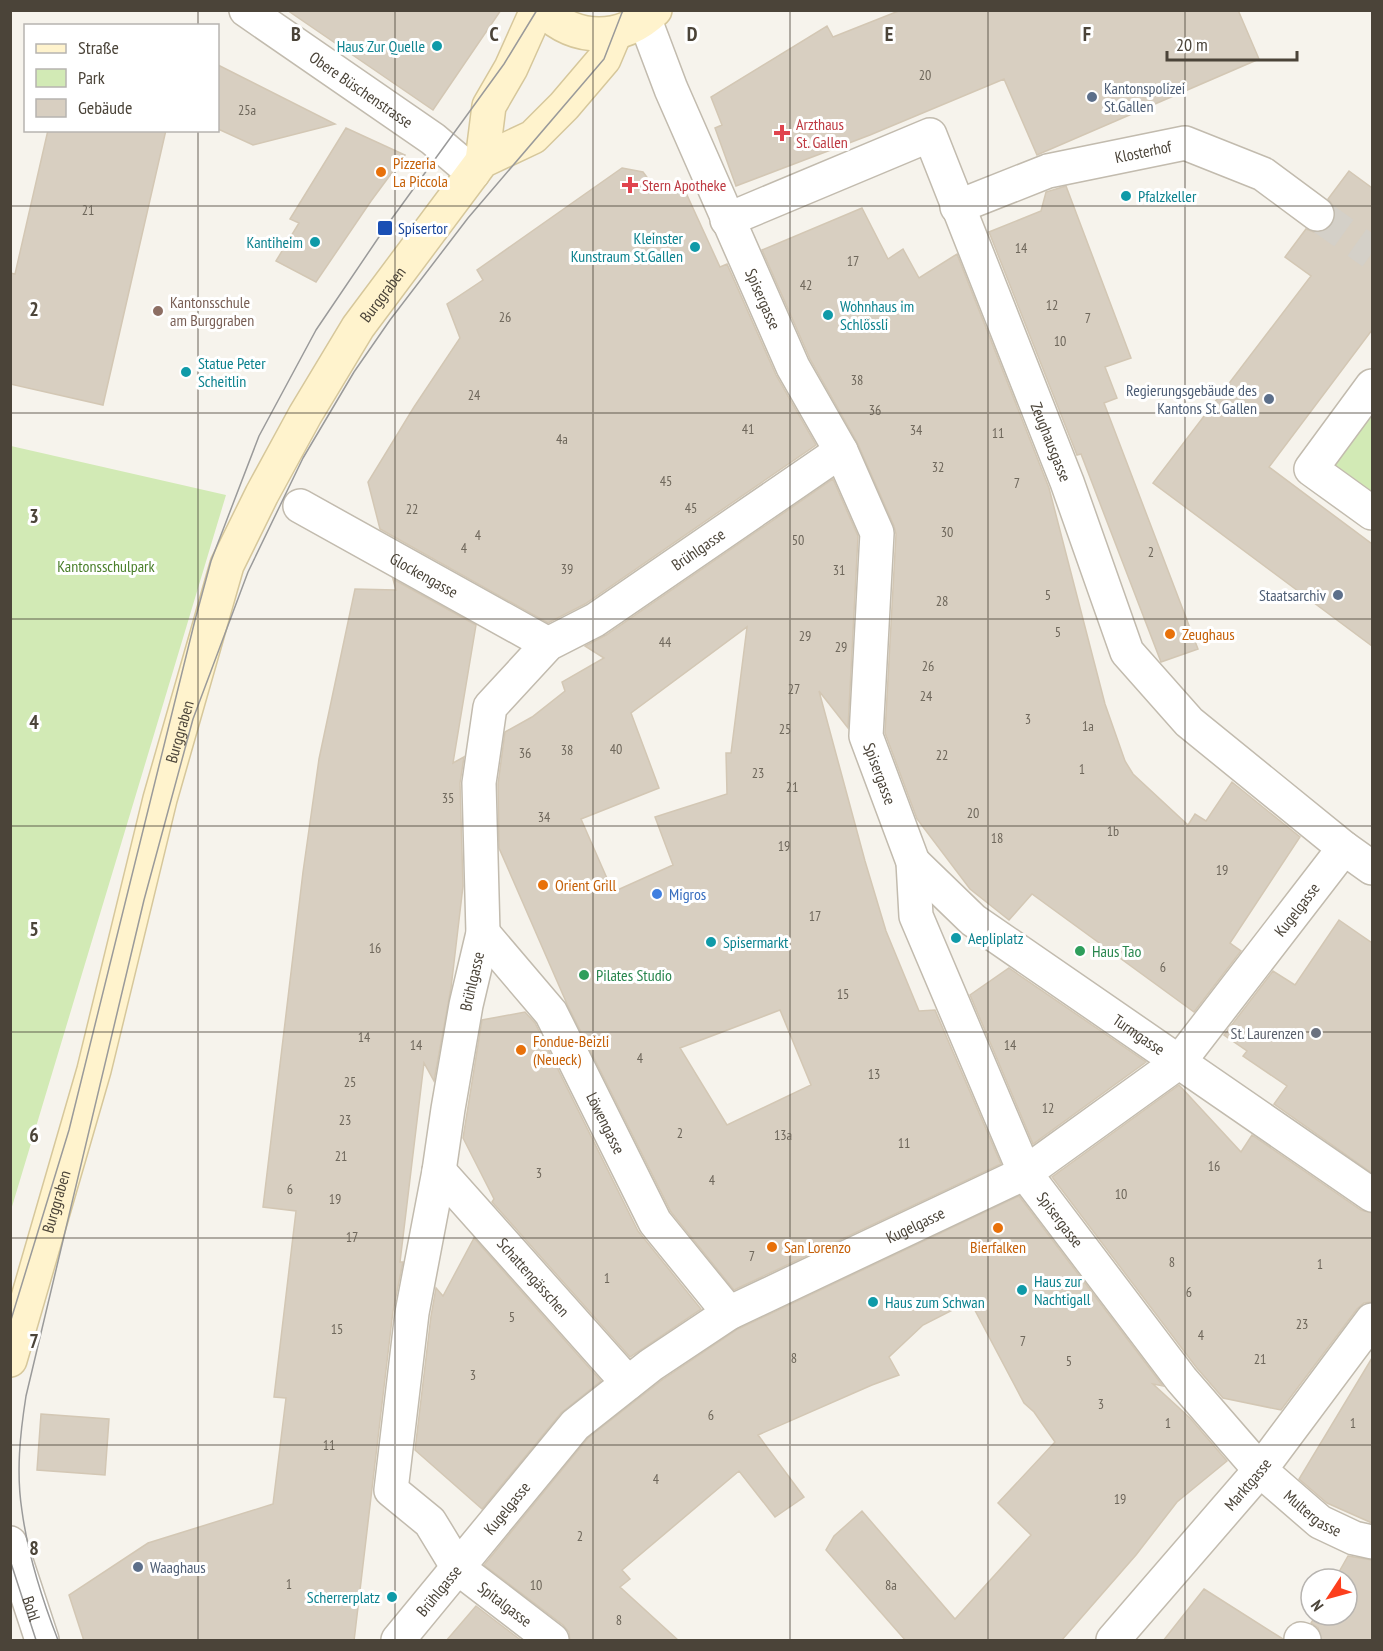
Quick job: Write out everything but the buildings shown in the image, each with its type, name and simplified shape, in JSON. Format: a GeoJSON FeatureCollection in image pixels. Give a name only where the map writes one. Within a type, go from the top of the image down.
{"type":"FeatureCollection","features":[{"type":"Feature","properties":{"kind":"main road","name":"Burggraben"},"geometry":{"type":"LineString","coordinates":[[477,167],[489,106],[511,68],[537,10]]}},
{"type":"Feature","properties":{"kind":"main road"},"geometry":{"type":"LineString","coordinates":[[543,10],[554,21],[574,31],[594,35],[615,33],[632,28],[650,15]]}},
{"type":"Feature","properties":{"kind":"main road","name":"Burggraben"},"geometry":{"type":"LineString","coordinates":[[10,1360],[94,1070],[160,799],[227,566],[304,415],[358,327],[477,167],[533,137],[564,106],[604,59],[615,33]]}},
{"type":"Feature","properties":{"kind":"street","name":"Obere Büschenstrasse"},"geometry":{"type":"LineString","coordinates":[[246,10],[477,167]]}},
{"type":"Feature","properties":{"kind":"street","name":"Spisergasse"},"geometry":{"type":"LineString","coordinates":[[650,15],[671,89],[727,220],[793,367],[841,451],[877,533],[866,736],[913,862],[916,916],[1024,1173],[1181,1378],[1260,1470]]}},
{"type":"Feature","properties":{"kind":"street","name":"Zeughausgasse"},"geometry":{"type":"LineString","coordinates":[[727,220],[930,135],[1067,482],[1127,652],[1189,722],[1344,848],[1372,868]]}},
{"type":"Feature","properties":{"kind":"street","name":"Klosterhof"},"geometry":{"type":"LineString","coordinates":[[957,207],[1048,171],[1185,143],[1263,174],[1317,214]]}},
{"type":"Feature","properties":{"kind":"street"},"geometry":{"type":"LineString","coordinates":[[1372,386],[1311,468],[1372,513]]}},
{"type":"Feature","properties":{"kind":"street","name":"Brühlgasse"},"geometry":{"type":"LineString","coordinates":[[398,1641],[458,1568],[430,1522],[391,1490],[412,1313],[439,1172],[466,1005],[483,933],[478,783],[490,707],[548,644],[595,620],[841,451]]}},
{"type":"Feature","properties":{"kind":"street","name":"Glockengasse"},"geometry":{"type":"LineString","coordinates":[[300,506],[548,644]]}},
{"type":"Feature","properties":{"kind":"street","name":"Kugelgasse"},"geometry":{"type":"LineString","coordinates":[[458,1568],[575,1425],[651,1365],[729,1312],[1024,1173],[1179,1062],[1344,848]]}},
{"type":"Feature","properties":{"kind":"street","name":"Turmgasse"},"geometry":{"type":"LineString","coordinates":[[913,862],[973,920],[1372,1195]]}},
{"type":"Feature","properties":{"kind":"street","name":"Löwengasse"},"geometry":{"type":"LineString","coordinates":[[483,933],[551,1013],[655,1222],[729,1312]]}},
{"type":"Feature","properties":{"kind":"street","name":"Schattengässchen"},"geometry":{"type":"LineString","coordinates":[[439,1172],[628,1383]]}},
{"type":"Feature","properties":{"kind":"street","name":"Marktgasse"},"geometry":{"type":"LineString","coordinates":[[1113,1641],[1260,1470],[1372,1320]]}},
{"type":"Feature","properties":{"kind":"street","name":"Multergasse"},"geometry":{"type":"LineString","coordinates":[[1260,1470],[1320,1522],[1354,1538],[1372,1542]]}},
{"type":"Feature","properties":{"kind":"street","name":"Bohl"},"geometry":{"type":"LineString","coordinates":[[10,1543],[42,1641]]}},
{"type":"Feature","properties":{"kind":"street","name":"Spitalgasse"},"geometry":{"type":"LineString","coordinates":[[458,1568],[552,1641]]}},
{"type":"Feature","properties":{"kind":"green space"},"geometry":{"type":"Polygon","coordinates":[[[1372,401],[1372,496],[1327,463],[1372,401]]]}},
{"type":"Feature","properties":{"kind":"green space","name":"Kantonsschulpark"},"geometry":{"type":"Polygon","coordinates":[[[10,446],[226,495],[11,1210],[10,446]]]}},
{"type":"Feature","properties":{"kind":"tunnel"},"geometry":{"type":"LineString","coordinates":[[1317,214],[1372,253]]}},
{"type":"Feature","properties":{"kind":"tram line"},"geometry":{"type":"LineString","coordinates":[[10,1323],[69,1130],[211,561],[259,436],[316,330],[385,228],[504,64],[537,10]]}},
{"type":"Feature","properties":{"kind":"tram line"},"geometry":{"type":"LineString","coordinates":[[58,1640],[36,1577],[20,1497],[19,1468],[26,1396],[144,900],[193,719],[248,572],[303,458],[354,372],[390,320],[468,218],[604,59],[623,10]]}},
{"type":"Feature","properties":{"kind":"tram line"},"geometry":{"type":"LineString","coordinates":[[10,1560],[36,1640]]}},
{"type":"Feature","properties":{"kind":"place","name":"Haus Zur Quelle"},"geometry":{"type":"Point","coordinates":[437,46]}},
{"type":"Feature","properties":{"kind":"place","name":"Kantonspolizei St.Gallen"},"geometry":{"type":"Point","coordinates":[1092,97]}},
{"type":"Feature","properties":{"kind":"place","name":"Arzthaus St. Gallen"},"geometry":{"type":"Point","coordinates":[782,133]}},
{"type":"Feature","properties":{"kind":"place","name":"Pizzeria La Piccola"},"geometry":{"type":"Point","coordinates":[381,172]}},
{"type":"Feature","properties":{"kind":"place","name":"Stern Apotheke"},"geometry":{"type":"Point","coordinates":[630,185]}},
{"type":"Feature","properties":{"kind":"place","name":"Pfalzkeller"},"geometry":{"type":"Point","coordinates":[1126,196]}},
{"type":"Feature","properties":{"kind":"place","name":"Spisertor"},"geometry":{"type":"Point","coordinates":[385,228]}},
{"type":"Feature","properties":{"kind":"place","name":"Kantiheim"},"geometry":{"type":"Point","coordinates":[315,242]}},
{"type":"Feature","properties":{"kind":"place","name":"Kleinster Kunstraum St.Gallen"},"geometry":{"type":"Point","coordinates":[695,247]}},
{"type":"Feature","properties":{"kind":"place","name":"Kantonsschule am Burggraben"},"geometry":{"type":"Point","coordinates":[158,311]}},
{"type":"Feature","properties":{"kind":"place","name":"Wohnhaus im Schlössli"},"geometry":{"type":"Point","coordinates":[828,315]}},
{"type":"Feature","properties":{"kind":"place","name":"Statue Peter Scheitlin"},"geometry":{"type":"Point","coordinates":[186,372]}},
{"type":"Feature","properties":{"kind":"place","name":"Regierungsgebäude des Kantons St. Gallen"},"geometry":{"type":"Point","coordinates":[1269,399]}},
{"type":"Feature","properties":{"kind":"place","name":"Staatsarchiv"},"geometry":{"type":"Point","coordinates":[1338,595]}},
{"type":"Feature","properties":{"kind":"place","name":"Zeughaus"},"geometry":{"type":"Point","coordinates":[1170,634]}},
{"type":"Feature","properties":{"kind":"place","name":"Orient Grill"},"geometry":{"type":"Point","coordinates":[543,885]}},
{"type":"Feature","properties":{"kind":"place","name":"Migros"},"geometry":{"type":"Point","coordinates":[657,894]}},
{"type":"Feature","properties":{"kind":"place","name":"Aepliplatz"},"geometry":{"type":"Point","coordinates":[956,938]}},
{"type":"Feature","properties":{"kind":"place","name":"Spisermarkt"},"geometry":{"type":"Point","coordinates":[711,942]}},
{"type":"Feature","properties":{"kind":"place","name":"Haus Tao"},"geometry":{"type":"Point","coordinates":[1080,951]}},
{"type":"Feature","properties":{"kind":"place","name":"Pilates Studio"},"geometry":{"type":"Point","coordinates":[584,975]}},
{"type":"Feature","properties":{"kind":"place","name":"St. Laurenzen"},"geometry":{"type":"Point","coordinates":[1316,1033]}},
{"type":"Feature","properties":{"kind":"place","name":"Fondue-Beizli (Neueck)"},"geometry":{"type":"Point","coordinates":[521,1050]}},
{"type":"Feature","properties":{"kind":"place","name":"Bierfalken"},"geometry":{"type":"Point","coordinates":[998,1228]}},
{"type":"Feature","properties":{"kind":"place","name":"San Lorenzo"},"geometry":{"type":"Point","coordinates":[772,1247]}},
{"type":"Feature","properties":{"kind":"place","name":"Haus zur Nachtigall"},"geometry":{"type":"Point","coordinates":[1022,1290]}},
{"type":"Feature","properties":{"kind":"place","name":"Haus zum Schwan"},"geometry":{"type":"Point","coordinates":[873,1302]}},
{"type":"Feature","properties":{"kind":"place","name":"Waaghaus"},"geometry":{"type":"Point","coordinates":[138,1567]}},
{"type":"Feature","properties":{"kind":"place","name":"Scherrerplatz"},"geometry":{"type":"Point","coordinates":[392,1597]}}]}
